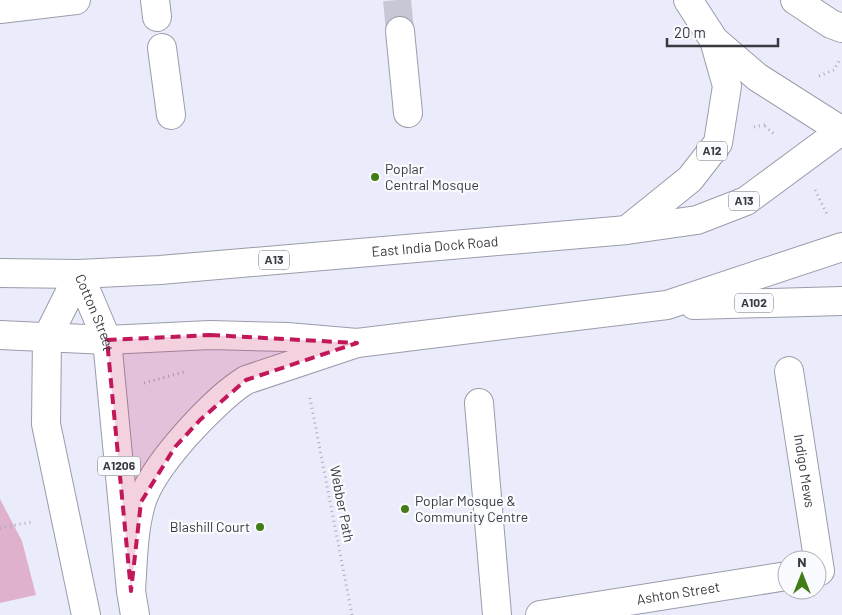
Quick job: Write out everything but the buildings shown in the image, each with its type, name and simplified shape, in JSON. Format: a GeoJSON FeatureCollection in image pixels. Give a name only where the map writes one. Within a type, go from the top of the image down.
{"type":"FeatureCollection","features":[{"type":"Feature","properties":{"kind":"main road"},"geometry":{"type":"LineString","coordinates":[[0,8],[76,0]]}},
{"type":"Feature","properties":{"kind":"main road","name":"A12"},"geometry":{"type":"LineString","coordinates":[[688,0],[714,40],[757,76],[842,130]]}},
{"type":"Feature","properties":{"kind":"main road"},"geometry":{"type":"LineString","coordinates":[[795,0],[831,24],[842,28]]}},
{"type":"Feature","properties":{"kind":"main road"},"geometry":{"type":"LineString","coordinates":[[400,32],[408,113]]}},
{"type":"Feature","properties":{"kind":"main road","name":"A12"},"geometry":{"type":"LineString","coordinates":[[627,230],[690,178],[718,143],[727,86],[714,40]]}},
{"type":"Feature","properties":{"kind":"main road"},"geometry":{"type":"LineString","coordinates":[[162,48],[171,116]]}},
{"type":"Feature","properties":{"kind":"main road","name":"East India Dock Road"},"geometry":{"type":"LineString","coordinates":[[0,273],[79,274],[160,270],[627,230],[697,220],[746,201],[842,130]]}},
{"type":"Feature","properties":{"kind":"main road"},"geometry":{"type":"LineString","coordinates":[[0,335],[107,340],[210,336],[287,337],[357,343],[667,305],[842,247]]}},
{"type":"Feature","properties":{"kind":"main road","name":"Cotton Street"},"geometry":{"type":"LineString","coordinates":[[79,274],[47,338],[46,424],[86,615]]}},
{"type":"Feature","properties":{"kind":"main road","name":"Cotton Street"},"geometry":{"type":"LineString","coordinates":[[79,274],[107,340],[133,603]]}},
{"type":"Feature","properties":{"kind":"main road","name":"A102"},"geometry":{"type":"LineString","coordinates":[[667,305],[842,302]]}},
{"type":"Feature","properties":{"kind":"main road","name":"A1206"},"geometry":{"type":"LineString","coordinates":[[133,603],[134,539],[142,502],[175,447],[232,389],[246,380],[357,343]]}},
{"type":"Feature","properties":{"kind":"main road","name":"Indigo Mews"},"geometry":{"type":"LineString","coordinates":[[789,371],[822,550]]}},
{"type":"Feature","properties":{"kind":"main road"},"geometry":{"type":"LineString","coordinates":[[479,403],[497,615]]}},
{"type":"Feature","properties":{"kind":"main road","name":"Ashton Street"},"geometry":{"type":"LineString","coordinates":[[540,615],[777,578]]}},
{"type":"Feature","properties":{"kind":"path"},"geometry":{"type":"LineString","coordinates":[[816,77],[834,70],[842,56]]}},
{"type":"Feature","properties":{"kind":"path"},"geometry":{"type":"LineString","coordinates":[[749,128],[765,126],[773,121]]}},
{"type":"Feature","properties":{"kind":"path"},"geometry":{"type":"LineString","coordinates":[[765,126],[776,136]]}},
{"type":"Feature","properties":{"kind":"path"},"geometry":{"type":"LineString","coordinates":[[813,185],[831,222]]}},
{"type":"Feature","properties":{"kind":"path"},"geometry":{"type":"LineString","coordinates":[[138,385],[187,371]]}},
{"type":"Feature","properties":{"kind":"path","name":"Webber Path"},"geometry":{"type":"LineString","coordinates":[[310,398],[352,615]]}},
{"type":"Feature","properties":{"kind":"path"},"geometry":{"type":"LineString","coordinates":[[0,528],[38,521]]}},
{"type":"Feature","properties":{"kind":"highlighted area"},"geometry":{"type":"Polygon","coordinates":[[[210,335],[357,343],[246,380],[200,420],[175,447],[141,502],[131,591],[107,340],[210,335]]]}},
{"type":"Feature","properties":{"kind":"shaded area"},"geometry":{"type":"Polygon","coordinates":[[[0,499],[22,541],[36,595],[0,603],[0,499]]]}},
{"type":"Feature","properties":{"kind":"tunnel"},"geometry":{"type":"LineString","coordinates":[[397,0],[400,31]]}},
{"type":"Feature","properties":{"kind":"place","name":"Poplar Central Mosque"},"geometry":{"type":"Point","coordinates":[375,177]}},
{"type":"Feature","properties":{"kind":"place","name":"Poplar Mosque & Community Centre"},"geometry":{"type":"Point","coordinates":[405,509]}},
{"type":"Feature","properties":{"kind":"place","name":"Blashill Court"},"geometry":{"type":"Point","coordinates":[260,527]}}]}
